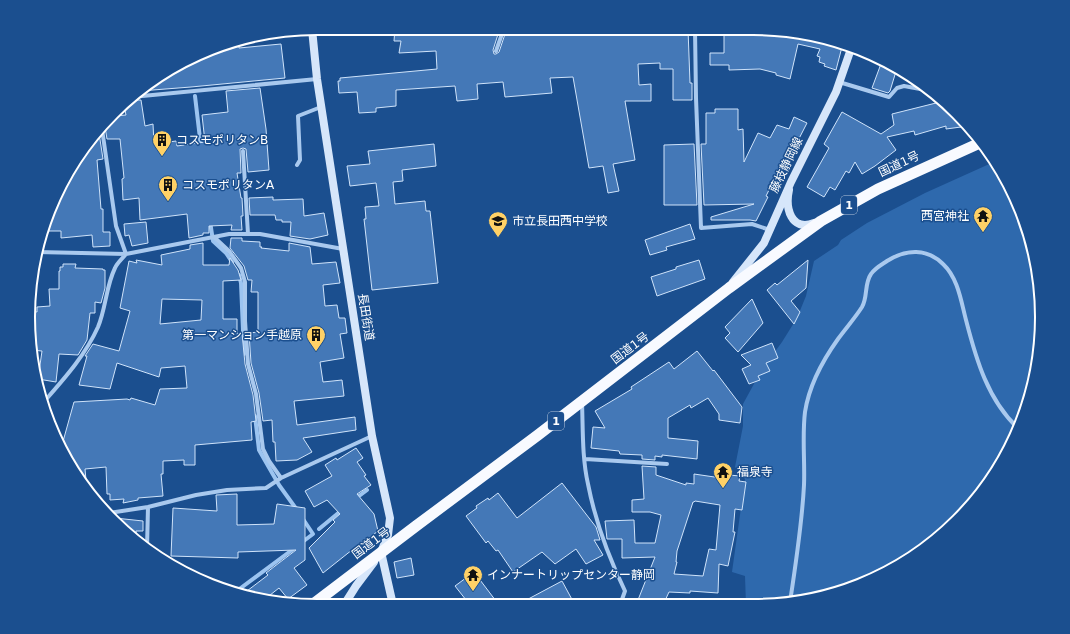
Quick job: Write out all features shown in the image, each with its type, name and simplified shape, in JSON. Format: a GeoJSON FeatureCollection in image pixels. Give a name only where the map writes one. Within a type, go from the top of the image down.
{"type":"FeatureCollection","features":[{"type":"Feature","properties":{"kind":"highway","name":"国道1号"},"geometry":{"type":"LineString","coordinates":[[320,599],[538,435],[729,288],[821,221],[878,189],[977,144]]}},
{"type":"Feature","properties":{"kind":"main road","name":"長田街道"},"geometry":{"type":"LineString","coordinates":[[313,35],[321,107],[372,436],[390,518],[388,535],[381,552]]}},
{"type":"Feature","properties":{"kind":"main road","name":"藤枝静岡線"},"geometry":{"type":"LineString","coordinates":[[729,288],[764,243],[791,182],[836,92],[850,52]]}},
{"type":"Feature","properties":{"kind":"main road"},"geometry":{"type":"LineString","coordinates":[[791,182],[788,195],[789,212],[792,219],[801,226],[809,226],[821,221]]}},
{"type":"Feature","properties":{"kind":"main road"},"geometry":{"type":"LineString","coordinates":[[348,599],[381,552]]}},
{"type":"Feature","properties":{"kind":"main road"},"geometry":{"type":"LineString","coordinates":[[381,552],[392,599]]}},
{"type":"Feature","properties":{"kind":"street"},"geometry":{"type":"LineString","coordinates":[[496,51],[502,35]]}},
{"type":"Feature","properties":{"kind":"street"},"geometry":{"type":"LineString","coordinates":[[695,35],[701,228],[752,224],[770,230]]}},
{"type":"Feature","properties":{"kind":"street"},"geometry":{"type":"LineString","coordinates":[[141,96],[317,79]]}},
{"type":"Feature","properties":{"kind":"street"},"geometry":{"type":"LineString","coordinates":[[839,82],[888,98],[897,88],[904,86],[919,89]]}},
{"type":"Feature","properties":{"kind":"street"},"geometry":{"type":"LineString","coordinates":[[297,165],[300,160],[298,116],[321,107]]}},
{"type":"Feature","properties":{"kind":"street"},"geometry":{"type":"LineString","coordinates":[[103,134],[116,226],[126,254]]}},
{"type":"Feature","properties":{"kind":"street"},"geometry":{"type":"LineString","coordinates":[[243,151],[248,234]]}},
{"type":"Feature","properties":{"kind":"street"},"geometry":{"type":"LineString","coordinates":[[43,252],[126,254],[215,238],[229,234],[260,234],[344,249]]}},
{"type":"Feature","properties":{"kind":"street"},"geometry":{"type":"LineString","coordinates":[[215,238],[229,251],[241,268],[245,282],[245,321],[248,364],[256,394],[263,449],[269,461],[281,478]]}},
{"type":"Feature","properties":{"kind":"street"},"geometry":{"type":"LineString","coordinates":[[791,597],[803,503],[805,412],[809,394],[825,360],[863,306],[867,283],[871,274],[879,266],[900,254],[914,251],[924,252],[934,256],[949,270],[960,295],[973,347],[989,388],[1002,410],[1014,424]]}},
{"type":"Feature","properties":{"kind":"street"},"geometry":{"type":"LineString","coordinates":[[47,398],[68,375],[90,344],[104,310],[109,284],[115,267],[126,254]]}},
{"type":"Feature","properties":{"kind":"street"},"geometry":{"type":"LineString","coordinates":[[582,400],[587,484],[615,570],[625,591],[622,599]]}},
{"type":"Feature","properties":{"kind":"street"},"geometry":{"type":"LineString","coordinates":[[114,512],[148,507],[196,495],[227,490],[266,488],[281,478],[372,436]]}},
{"type":"Feature","properties":{"kind":"street"},"geometry":{"type":"LineString","coordinates":[[585,459],[667,464]]}},
{"type":"Feature","properties":{"kind":"street"},"geometry":{"type":"LineString","coordinates":[[147,542],[148,507]]}},
{"type":"Feature","properties":{"kind":"shaded area"},"geometry":{"type":"Polygon","coordinates":[[[989,164],[1014,209],[1030,262],[1033,280],[1035,317],[1033,354],[1030,372],[1014,425],[997,458],[977,489],[939,529],[910,551],[878,570],[844,584],[808,594],[790,597],[746,599],[745,576],[732,572],[745,479],[735,467],[743,426],[743,404],[761,371],[797,318],[806,296],[814,261],[838,245],[841,240],[867,223],[925,193],[989,164]]]}},
{"type":"Feature","properties":{"kind":"building"},"geometry":{"type":"Polygon","coordinates":[[[394,35],[498,35],[493,50],[494,54],[496,54],[499,52],[505,35],[688,35],[692,100],[673,100],[673,69],[660,69],[660,63],[638,64],[639,85],[651,84],[651,101],[625,101],[635,160],[613,164],[619,191],[608,193],[603,166],[589,168],[573,77],[550,78],[552,93],[505,97],[503,82],[477,84],[478,99],[457,101],[455,86],[396,90],[396,106],[376,108],[376,112],[359,113],[357,92],[339,93],[338,81],[340,81],[340,78],[437,69],[436,51],[399,53],[401,41],[394,41],[394,35]]]}},
{"type":"Feature","properties":{"kind":"building"},"geometry":{"type":"Polygon","coordinates":[[[724,35],[790,37],[808,40],[841,49],[836,70],[824,66],[825,64],[819,62],[820,57],[817,56],[820,49],[798,44],[790,79],[776,75],[776,73],[760,69],[729,70],[729,65],[710,65],[710,53],[724,53],[724,35]]]}},
{"type":"Feature","properties":{"kind":"building"},"geometry":{"type":"Polygon","coordinates":[[[281,44],[285,78],[149,90],[192,64],[226,50],[239,46],[239,48],[281,44]]]}},
{"type":"Feature","properties":{"kind":"building"},"geometry":{"type":"Polygon","coordinates":[[[880,65],[895,74],[888,93],[872,88],[880,65]]]}},
{"type":"Feature","properties":{"kind":"building"},"geometry":{"type":"Polygon","coordinates":[[[260,88],[266,129],[269,170],[248,172],[246,149],[240,149],[241,173],[237,173],[242,198],[242,230],[231,230],[232,225],[209,226],[209,233],[203,233],[203,235],[189,238],[187,214],[140,220],[139,198],[123,200],[122,179],[124,178],[120,139],[107,139],[106,130],[121,115],[126,115],[125,111],[131,105],[137,100],[141,100],[145,126],[153,124],[154,144],[176,141],[177,146],[205,142],[202,115],[228,112],[226,91],[260,88]]]}},
{"type":"Feature","properties":{"kind":"building"},"geometry":{"type":"Polygon","coordinates":[[[937,103],[961,127],[946,129],[946,126],[915,135],[914,131],[887,137],[896,150],[875,166],[862,174],[855,162],[849,173],[846,171],[835,190],[830,187],[824,197],[807,187],[829,148],[824,144],[842,112],[881,134],[894,125],[892,114],[937,103]]]}},
{"type":"Feature","properties":{"kind":"building"},"geometry":{"type":"Polygon","coordinates":[[[715,109],[738,109],[738,130],[743,129],[744,162],[758,133],[770,138],[777,125],[789,129],[794,117],[807,123],[786,164],[783,162],[766,196],[768,197],[756,221],[711,220],[711,217],[754,204],[704,205],[701,144],[706,144],[706,113],[715,113],[715,109]]]}},
{"type":"Feature","properties":{"kind":"building"},"geometry":{"type":"Polygon","coordinates":[[[100,137],[103,159],[97,160],[101,209],[103,209],[103,232],[110,232],[110,246],[93,247],[92,235],[61,238],[61,231],[49,231],[56,209],[73,176],[100,137]]]}},
{"type":"Feature","properties":{"kind":"building"},"geometry":{"type":"Polygon","coordinates":[[[434,144],[436,166],[402,170],[403,181],[393,182],[395,204],[425,201],[426,211],[430,211],[438,283],[372,290],[364,219],[366,219],[365,207],[379,206],[376,183],[350,186],[347,166],[370,164],[368,151],[434,144]]]}},
{"type":"Feature","properties":{"kind":"building"},"geometry":{"type":"Polygon","coordinates":[[[694,144],[697,205],[664,205],[664,145],[694,144]]]}},
{"type":"Feature","properties":{"kind":"building"},"geometry":{"type":"Polygon","coordinates":[[[273,197],[273,200],[303,199],[304,216],[324,213],[328,235],[310,239],[290,236],[291,222],[276,220],[275,215],[250,215],[249,198],[273,197]]]}},
{"type":"Feature","properties":{"kind":"building"},"geometry":{"type":"Polygon","coordinates":[[[146,222],[148,243],[132,246],[129,235],[125,236],[124,224],[146,222]]]}},
{"type":"Feature","properties":{"kind":"building"},"geometry":{"type":"Polygon","coordinates":[[[690,224],[695,239],[666,247],[667,250],[650,255],[645,240],[690,224]]]}},
{"type":"Feature","properties":{"kind":"building"},"geometry":{"type":"Polygon","coordinates":[[[231,238],[242,238],[242,241],[260,242],[261,248],[289,251],[289,243],[310,247],[312,264],[336,262],[340,283],[323,285],[325,306],[337,305],[339,318],[345,318],[347,333],[340,334],[344,358],[320,362],[323,382],[342,380],[344,396],[294,401],[297,425],[355,417],[356,430],[303,438],[312,452],[297,460],[276,461],[272,420],[263,421],[259,393],[251,363],[249,333],[258,332],[258,292],[251,292],[252,280],[248,280],[244,266],[230,248],[231,238]]]}},
{"type":"Feature","properties":{"kind":"building"},"geometry":{"type":"Polygon","coordinates":[[[203,243],[203,265],[229,265],[230,258],[238,270],[241,280],[223,281],[223,319],[237,319],[237,334],[242,333],[245,364],[253,395],[256,421],[251,422],[252,440],[195,445],[195,465],[184,465],[184,460],[163,461],[163,474],[161,474],[163,496],[138,498],[138,500],[123,503],[124,499],[110,500],[110,494],[107,494],[106,467],[85,469],[86,478],[63,440],[74,402],[130,400],[131,398],[155,405],[160,389],[187,388],[185,366],[161,368],[159,377],[117,363],[110,389],[79,385],[87,356],[85,356],[93,344],[119,351],[130,311],[120,308],[129,261],[137,263],[136,260],[162,265],[161,255],[190,249],[190,245],[203,243]],[[162,299],[160,324],[201,320],[202,300],[162,299]]]}},
{"type":"Feature","properties":{"kind":"building"},"geometry":{"type":"Polygon","coordinates":[[[699,260],[705,279],[657,296],[651,277],[699,260]]]}},
{"type":"Feature","properties":{"kind":"building"},"geometry":{"type":"Polygon","coordinates":[[[808,260],[806,288],[791,301],[800,312],[794,324],[767,290],[775,283],[777,285],[808,260]]]}},
{"type":"Feature","properties":{"kind":"building"},"geometry":{"type":"Polygon","coordinates":[[[63,264],[76,264],[75,268],[105,270],[105,288],[101,303],[95,302],[95,313],[90,313],[87,340],[78,355],[59,354],[56,382],[42,380],[39,369],[42,351],[37,351],[35,312],[37,312],[37,307],[50,306],[49,289],[59,289],[59,271],[60,267],[63,267],[63,264]]]}},
{"type":"Feature","properties":{"kind":"building"},"geometry":{"type":"Polygon","coordinates":[[[752,299],[763,323],[738,352],[725,338],[730,333],[725,327],[752,299]]]}},
{"type":"Feature","properties":{"kind":"building"},"geometry":{"type":"Polygon","coordinates":[[[772,343],[778,358],[766,363],[770,371],[758,376],[760,380],[749,384],[742,369],[751,365],[741,355],[772,343]]]}},
{"type":"Feature","properties":{"kind":"building"},"geometry":{"type":"Polygon","coordinates":[[[697,351],[713,371],[714,370],[742,407],[740,423],[719,420],[719,414],[708,398],[691,408],[690,405],[668,418],[668,438],[698,441],[697,459],[662,455],[662,457],[655,456],[655,460],[642,459],[642,455],[620,454],[619,451],[591,448],[593,427],[605,428],[595,411],[632,389],[631,387],[669,362],[674,369],[697,351]]]}},
{"type":"Feature","properties":{"kind":"building"},"geometry":{"type":"Polygon","coordinates":[[[356,448],[363,458],[357,462],[366,475],[364,476],[371,485],[357,494],[374,514],[378,531],[323,573],[309,548],[335,522],[333,520],[340,514],[327,500],[314,507],[305,491],[332,476],[325,465],[336,458],[337,460],[356,448]]]}},
{"type":"Feature","properties":{"kind":"building"},"geometry":{"type":"Polygon","coordinates":[[[642,466],[656,467],[656,475],[686,485],[686,483],[694,484],[694,474],[728,479],[729,475],[740,476],[739,481],[746,482],[742,510],[735,509],[733,532],[735,532],[728,566],[719,564],[718,593],[690,591],[690,593],[669,592],[666,599],[638,599],[655,557],[622,558],[622,539],[607,539],[605,521],[634,520],[635,543],[655,543],[661,515],[650,512],[632,512],[632,500],[644,499],[642,466]],[[695,501],[693,502],[677,551],[677,562],[674,574],[703,576],[709,549],[716,550],[720,505],[695,501]]]}},
{"type":"Feature","properties":{"kind":"building"},"geometry":{"type":"Polygon","coordinates":[[[562,483],[596,527],[600,540],[594,540],[603,555],[586,564],[576,549],[555,564],[542,552],[513,572],[498,550],[496,551],[488,541],[486,543],[466,516],[477,508],[476,506],[488,498],[489,500],[498,493],[517,518],[562,483]]]}},
{"type":"Feature","properties":{"kind":"building"},"geometry":{"type":"Polygon","coordinates":[[[237,494],[237,525],[274,524],[277,504],[305,508],[305,560],[294,568],[307,585],[290,598],[287,597],[279,588],[270,595],[248,590],[268,575],[266,573],[296,550],[238,552],[238,558],[171,556],[173,508],[217,511],[216,495],[237,494]]]}},
{"type":"Feature","properties":{"kind":"building"},"geometry":{"type":"Polygon","coordinates":[[[121,519],[143,521],[143,531],[136,531],[136,533],[121,519]]]}},
{"type":"Feature","properties":{"kind":"building"},"geometry":{"type":"Polygon","coordinates":[[[411,558],[414,575],[397,578],[394,562],[411,558]]]}},
{"type":"Feature","properties":{"kind":"building"},"geometry":{"type":"Polygon","coordinates":[[[474,572],[494,599],[465,599],[455,586],[474,572]]]}},
{"type":"Feature","properties":{"kind":"building"},"geometry":{"type":"Polygon","coordinates":[[[562,581],[572,599],[528,599],[562,581]]]}},
{"type":"Feature","properties":{"kind":"waterway"},"geometry":{"type":"LineString","coordinates":[[195,96],[201,147]]}},
{"type":"Feature","properties":{"kind":"waterway"},"geometry":{"type":"LineString","coordinates":[[210,221],[213,241],[226,253],[232,262]]}},
{"type":"Feature","properties":{"kind":"waterway"},"geometry":{"type":"LineString","coordinates":[[239,275],[241,283],[244,354]]}},
{"type":"Feature","properties":{"kind":"waterway"},"geometry":{"type":"LineString","coordinates":[[255,416],[259,450],[279,485],[297,510]]}},
{"type":"Feature","properties":{"kind":"waterway"},"geometry":{"type":"LineString","coordinates":[[355,499],[367,490]]}},
{"type":"Feature","properties":{"kind":"waterway"},"geometry":{"type":"LineString","coordinates":[[319,529],[342,510]]}},
{"type":"Feature","properties":{"kind":"waterway"},"geometry":{"type":"LineString","coordinates":[[301,543],[313,534],[303,519]]}},
{"type":"Feature","properties":{"kind":"waterway"},"geometry":{"type":"LineString","coordinates":[[241,588],[296,547]]}},
{"type":"Feature","properties":{"kind":"place","name":"コスモポリタンB"},"geometry":{"type":"Point","coordinates":[162,157]}},
{"type":"Feature","properties":{"kind":"place","name":"コスモポリタンA"},"geometry":{"type":"Point","coordinates":[168,202]}},
{"type":"Feature","properties":{"kind":"place","name":"西宮神社"},"geometry":{"type":"Point","coordinates":[983,233]}},
{"type":"Feature","properties":{"kind":"place","name":"市立長田西中学校"},"geometry":{"type":"Point","coordinates":[498,238]}},
{"type":"Feature","properties":{"kind":"place","name":"第一マンション手越原"},"geometry":{"type":"Point","coordinates":[316,352]}},
{"type":"Feature","properties":{"kind":"place","name":"福泉寺"},"geometry":{"type":"Point","coordinates":[723,489]}},
{"type":"Feature","properties":{"kind":"place","name":"インナートリップセンター静岡"},"geometry":{"type":"Point","coordinates":[473,592]}}]}
